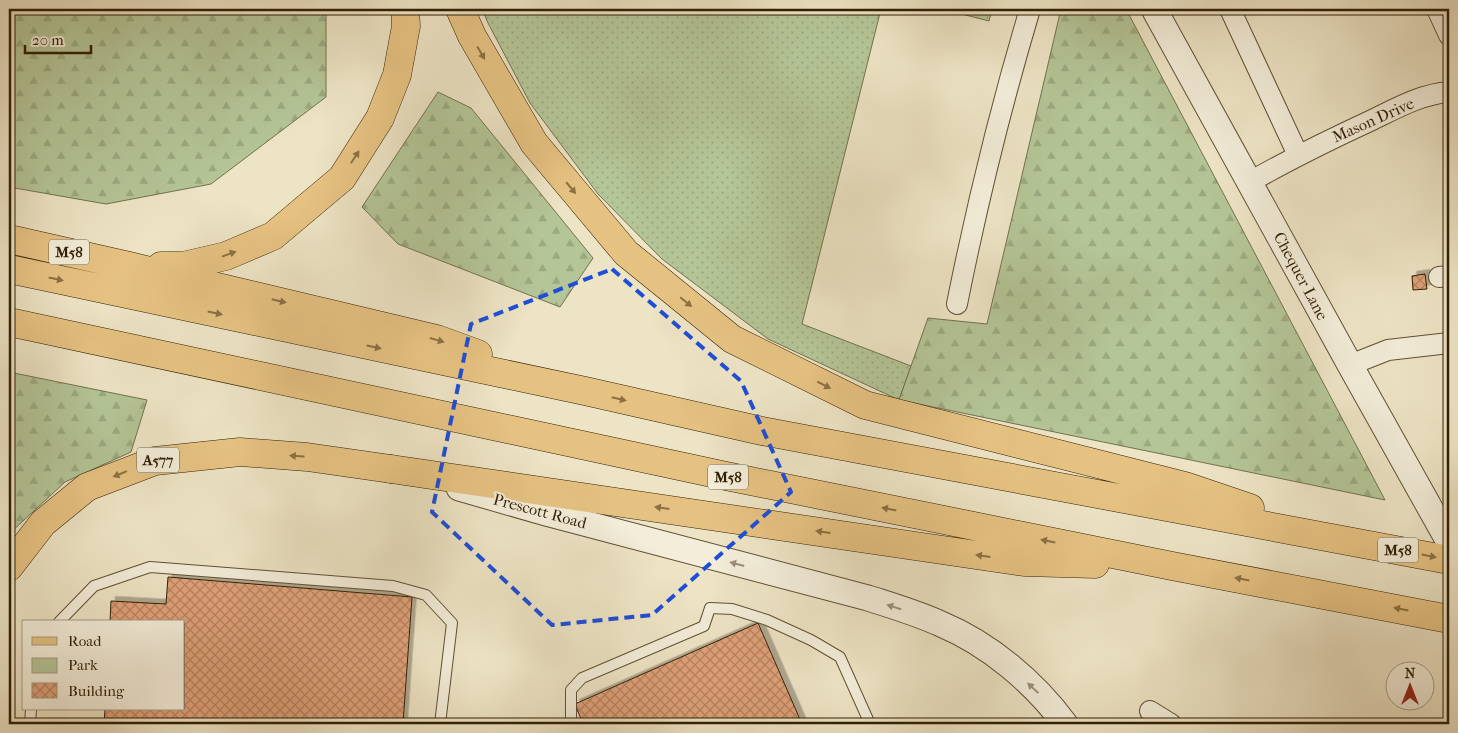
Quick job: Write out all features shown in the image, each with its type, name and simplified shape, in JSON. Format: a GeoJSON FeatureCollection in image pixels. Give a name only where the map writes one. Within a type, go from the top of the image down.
{"type":"FeatureCollection","features":[{"type":"Feature","properties":{"kind":"main road"},"geometry":{"type":"LineString","coordinates":[[129,266],[182,266],[234,253],[273,236],[342,178],[380,118],[397,75],[406,26],[405,9]]}},
{"type":"Feature","properties":{"kind":"main road","name":"M58"},"geometry":{"type":"LineString","coordinates":[[460,9],[472,36],[534,143],[626,253],[732,339],[865,405],[1185,486],[1346,541]]}},
{"type":"Feature","properties":{"kind":"main road","name":"M58"},"geometry":{"type":"LineString","coordinates":[[9,239],[437,339],[585,391]]}},
{"type":"Feature","properties":{"kind":"main road","name":"M58"},"geometry":{"type":"LineString","coordinates":[[9,269],[585,391],[762,431],[1449,560]]}},
{"type":"Feature","properties":{"kind":"main road","name":"M58"},"geometry":{"type":"LineString","coordinates":[[9,322],[726,476],[1172,566],[1449,619]]}},
{"type":"Feature","properties":{"kind":"main road","name":"Prescott Road"},"geometry":{"type":"LineString","coordinates":[[9,566],[43,523],[87,487],[154,460],[240,452],[316,458],[392,469]]}},
{"type":"Feature","properties":{"kind":"main road"},"geometry":{"type":"LineString","coordinates":[[392,469],[1024,562],[1172,566]]}},
{"type":"Feature","properties":{"kind":"street"},"geometry":{"type":"LineString","coordinates":[[957,304],[975,214],[1030,9]]}},
{"type":"Feature","properties":{"kind":"street","name":"Chequer Lane"},"geometry":{"type":"LineString","coordinates":[[1154,9],[1449,542]]}},
{"type":"Feature","properties":{"kind":"street"},"geometry":{"type":"LineString","coordinates":[[1230,9],[1298,155]]}},
{"type":"Feature","properties":{"kind":"street"},"geometry":{"type":"LineString","coordinates":[[1437,9],[1449,35]]}},
{"type":"Feature","properties":{"kind":"street","name":"Mason Drive"},"geometry":{"type":"LineString","coordinates":[[1250,182],[1298,155],[1411,102],[1438,93],[1449,92]]}},
{"type":"Feature","properties":{"kind":"street"},"geometry":{"type":"LineString","coordinates":[[1350,365],[1388,350],[1449,343]]}},
{"type":"Feature","properties":{"kind":"street","name":"Prescott Road"},"geometry":{"type":"LineString","coordinates":[[392,469],[546,513],[868,598],[912,612],[943,624],[975,641],[1007,664],[1041,696],[1062,722]]}},
{"type":"Feature","properties":{"kind":"street"},"geometry":{"type":"LineString","coordinates":[[1150,711],[1171,724]]}},
{"type":"Feature","properties":{"kind":"lane"},"geometry":{"type":"LineString","coordinates":[[62,620],[94,586],[150,567],[401,588],[426,595],[452,623],[440,724]]}},
{"type":"Feature","properties":{"kind":"lane"},"geometry":{"type":"LineString","coordinates":[[571,724],[570,690],[582,678],[704,626],[710,608],[732,609],[767,620],[811,640],[840,657],[870,724]]}},
{"type":"Feature","properties":{"kind":"lane"},"geometry":{"type":"LineString","coordinates":[[30,724],[32,710]]}},
{"type":"Feature","properties":{"kind":"highlighted area"},"geometry":{"type":"Polygon","coordinates":[[[612,269],[741,381],[791,492],[652,615],[552,625],[432,512],[471,324],[612,269]]]}},
{"type":"Feature","properties":{"kind":"green space"},"geometry":{"type":"Polygon","coordinates":[[[9,9],[326,9],[326,97],[211,184],[106,204],[9,187],[9,9]]]}},
{"type":"Feature","properties":{"kind":"green space"},"geometry":{"type":"Polygon","coordinates":[[[482,9],[881,9],[802,324],[911,366],[899,400],[768,339],[662,259],[598,194],[530,103],[482,9]]]}},
{"type":"Feature","properties":{"kind":"green space"},"geometry":{"type":"Polygon","coordinates":[[[942,9],[992,9],[989,21],[942,9]]]}},
{"type":"Feature","properties":{"kind":"green space"},"geometry":{"type":"Polygon","coordinates":[[[1061,9],[1126,9],[1385,500],[899,400],[928,318],[987,324],[1061,9]]]}},
{"type":"Feature","properties":{"kind":"green space"},"geometry":{"type":"Polygon","coordinates":[[[438,92],[471,108],[593,258],[560,307],[398,244],[362,207],[438,92]]]}},
{"type":"Feature","properties":{"kind":"green space"},"geometry":{"type":"Polygon","coordinates":[[[9,372],[147,400],[131,452],[65,482],[9,534],[9,372]]]}},
{"type":"Feature","properties":{"kind":"building"},"geometry":{"type":"Polygon","coordinates":[[[1425,274],[1427,289],[1413,290],[1412,276],[1425,274]]]}},
{"type":"Feature","properties":{"kind":"building"},"geometry":{"type":"Polygon","coordinates":[[[168,577],[412,597],[403,724],[104,724],[105,710],[185,710],[185,620],[110,620],[111,601],[166,604],[168,577]]]}},
{"type":"Feature","properties":{"kind":"building"},"geometry":{"type":"Polygon","coordinates":[[[758,623],[802,724],[583,724],[575,704],[758,623]]]}}]}
